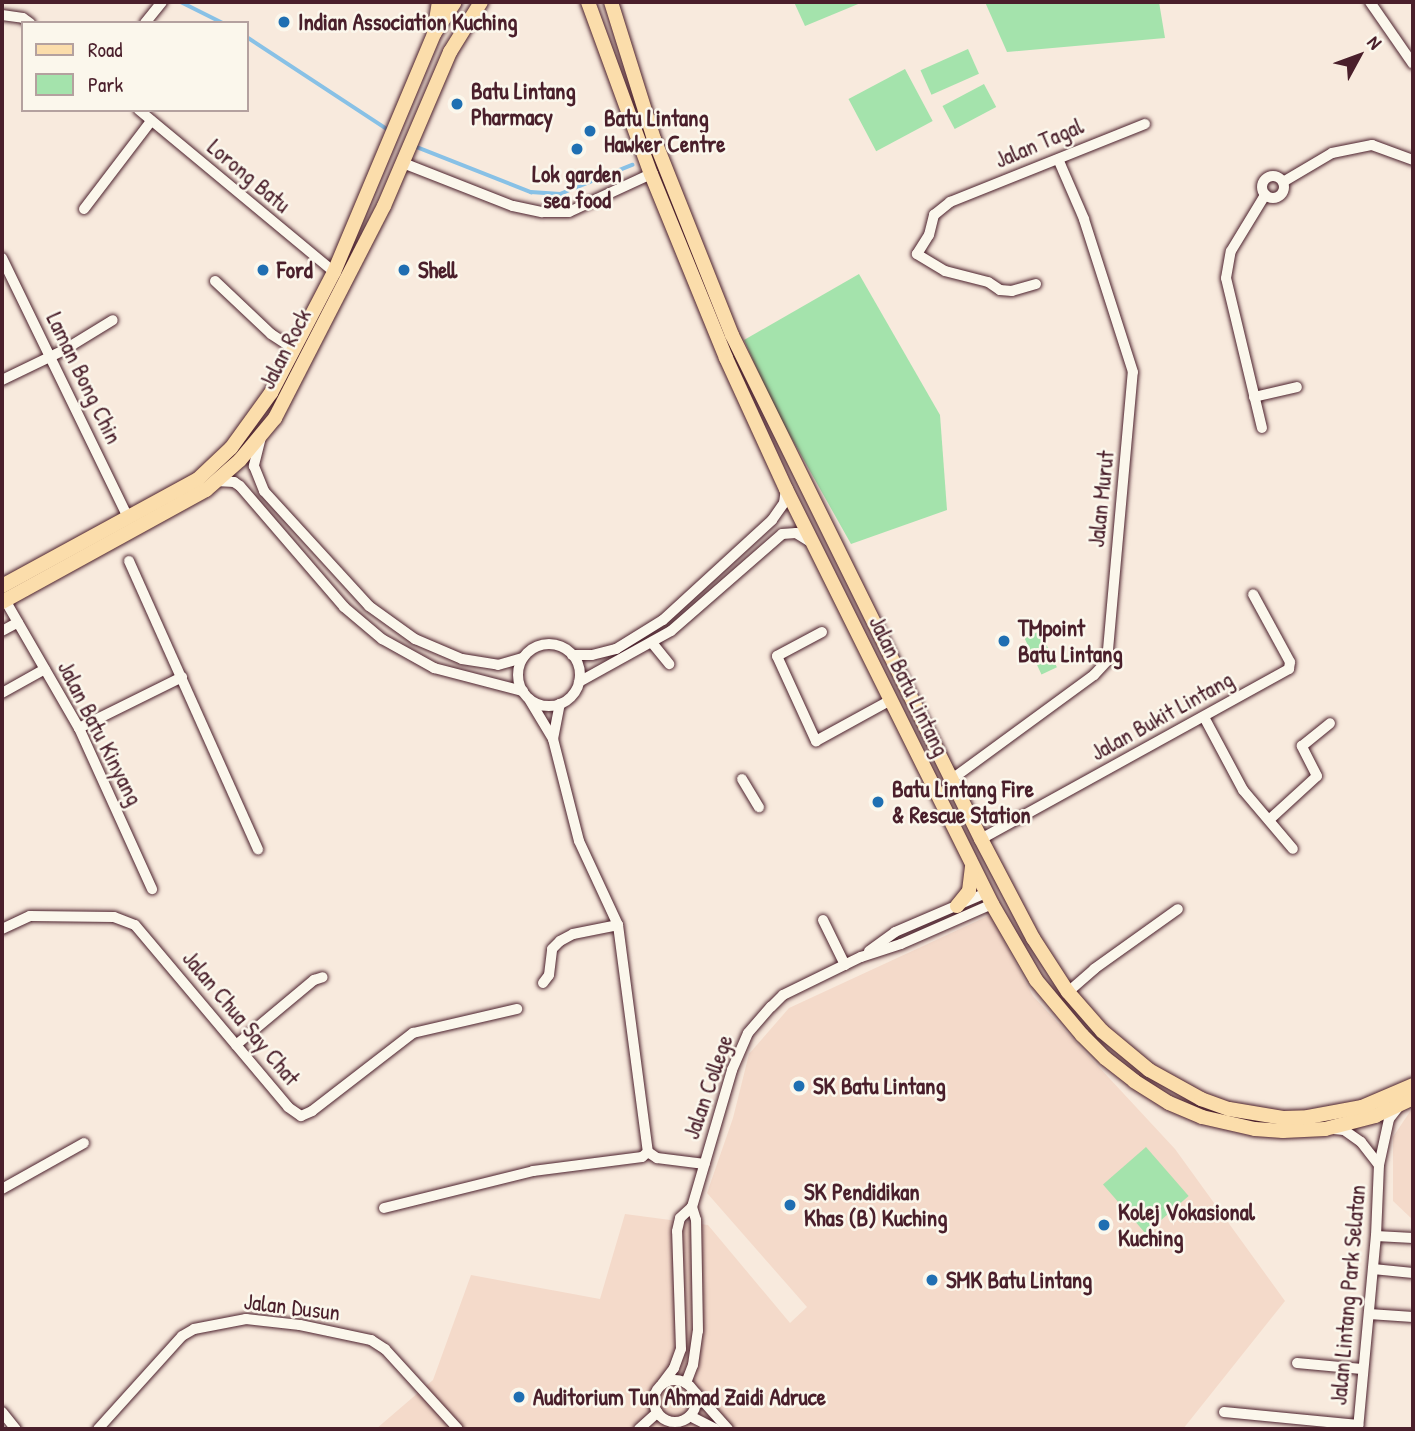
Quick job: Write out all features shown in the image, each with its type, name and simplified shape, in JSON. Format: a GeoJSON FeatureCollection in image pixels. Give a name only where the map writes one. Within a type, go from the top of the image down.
{"type":"FeatureCollection","features":[{"type":"Feature","properties":{"kind":"main road"},"geometry":{"type":"LineString","coordinates":[[434,34],[439,2]]}},
{"type":"Feature","properties":{"kind":"main road","name":"Jalan Rock"},"geometry":{"type":"LineString","coordinates":[[3,596],[127,516],[198,479],[230,448],[271,393],[334,272],[434,34],[454,2]]}},
{"type":"Feature","properties":{"kind":"main road","name":"Jalan Batu Lintang"},"geometry":{"type":"LineString","coordinates":[[611,2],[654,139],[732,335],[989,855],[1033,938],[1068,992],[1102,1031],[1149,1070],[1201,1099],[1229,1109],[1284,1118],[1308,1117],[1362,1107],[1413,1085]]}},
{"type":"Feature","properties":{"kind":"main road","name":"Jalan Rock"},"geometry":{"type":"LineString","coordinates":[[3,596],[157,519],[216,481],[240,460],[261,435],[286,401],[405,159],[450,52],[481,3]]}},
{"type":"Feature","properties":{"kind":"main road","name":"Jalan Batu Lintang"},"geometry":{"type":"LineString","coordinates":[[589,5],[707,317],[786,489],[971,863],[1036,979],[1105,1058],[1134,1081],[1169,1102],[1222,1122],[1283,1131],[1325,1129],[1346,1126],[1413,1098]]}},
{"type":"Feature","properties":{"kind":"main road"},"geometry":{"type":"LineString","coordinates":[[989,855],[992,897],[1033,938]]}},
{"type":"Feature","properties":{"kind":"main road"},"geometry":{"type":"LineString","coordinates":[[957,906],[969,891],[971,863]]}},
{"type":"Feature","properties":{"kind":"street"},"geometry":{"type":"LineString","coordinates":[[1370,2],[1413,64]]}},
{"type":"Feature","properties":{"kind":"street"},"geometry":{"type":"LineString","coordinates":[[147,21],[160,5]]}},
{"type":"Feature","properties":{"kind":"street"},"geometry":{"type":"LineString","coordinates":[[2,15],[27,21]]}},
{"type":"Feature","properties":{"kind":"street","name":"Lorong Batu"},"geometry":{"type":"LineString","coordinates":[[141,112],[334,272]]}},
{"type":"Feature","properties":{"kind":"street"},"geometry":{"type":"LineString","coordinates":[[84,209],[151,121]]}},
{"type":"Feature","properties":{"kind":"street","name":"Jalan Tagal"},"geometry":{"type":"LineString","coordinates":[[1036,284],[1012,291],[1000,290],[988,282],[945,271],[917,254],[929,235],[934,215],[950,202],[1144,124]]}},
{"type":"Feature","properties":{"kind":"street"},"geometry":{"type":"LineString","coordinates":[[1265,195],[1273,198],[1281,195],[1283,183],[1332,153],[1372,145],[1413,160]]}},
{"type":"Feature","properties":{"kind":"street"},"geometry":{"type":"LineString","coordinates":[[405,159],[513,206],[542,212],[569,212],[651,174]]}},
{"type":"Feature","properties":{"kind":"street","name":"Jalan Murut"},"geometry":{"type":"LineString","coordinates":[[952,779],[1094,675],[1107,661],[1133,372],[1084,219],[1058,159]]}},
{"type":"Feature","properties":{"kind":"street"},"geometry":{"type":"LineString","coordinates":[[1262,428],[1226,278],[1231,251],[1265,195],[1262,183],[1268,177],[1277,176],[1283,183]]}},
{"type":"Feature","properties":{"kind":"street","name":"Laman Bong Chin"},"geometry":{"type":"LineString","coordinates":[[2,258],[127,516]]}},
{"type":"Feature","properties":{"kind":"street"},"geometry":{"type":"LineString","coordinates":[[215,281],[271,334],[294,349]]}},
{"type":"Feature","properties":{"kind":"street"},"geometry":{"type":"LineString","coordinates":[[2,380],[50,357],[113,320]]}},
{"type":"Feature","properties":{"kind":"street"},"geometry":{"type":"LineString","coordinates":[[1254,397],[1297,387]]}},
{"type":"Feature","properties":{"kind":"street"},"geometry":{"type":"LineString","coordinates":[[261,435],[254,466],[264,491],[369,606],[415,639],[462,659],[498,665],[523,658],[532,649],[543,644],[554,644],[572,654],[592,655],[616,649],[663,620],[772,520],[784,503],[786,489]]}},
{"type":"Feature","properties":{"kind":"street"},"geometry":{"type":"LineString","coordinates":[[216,481],[234,482],[240,486],[344,607],[382,639],[434,668],[526,695],[549,706],[560,704],[575,691],[579,682],[579,667],[572,654]]}},
{"type":"Feature","properties":{"kind":"street"},"geometry":{"type":"LineString","coordinates":[[579,682],[653,644],[782,534],[796,533],[814,544]]}},
{"type":"Feature","properties":{"kind":"street"},"geometry":{"type":"LineString","coordinates":[[129,561],[258,850]]}},
{"type":"Feature","properties":{"kind":"street","name":"Jalan Bukit Lintang"},"geometry":{"type":"LineString","coordinates":[[981,839],[1289,669],[1290,662],[1253,594]]}},
{"type":"Feature","properties":{"kind":"street","name":"Jalan Batu Kinyang"},"geometry":{"type":"LineString","coordinates":[[3,596],[79,727],[152,888]]}},
{"type":"Feature","properties":{"kind":"street"},"geometry":{"type":"LineString","coordinates":[[2,631],[18,622]]}},
{"type":"Feature","properties":{"kind":"street"},"geometry":{"type":"LineString","coordinates":[[822,632],[777,656],[816,741],[891,700]]}},
{"type":"Feature","properties":{"kind":"street"},"geometry":{"type":"LineString","coordinates":[[653,644],[669,664]]}},
{"type":"Feature","properties":{"kind":"street"},"geometry":{"type":"LineString","coordinates":[[523,658],[518,677],[553,739],[579,841],[618,925],[648,1153]]}},
{"type":"Feature","properties":{"kind":"street"},"geometry":{"type":"LineString","coordinates":[[2,693],[45,669]]}},
{"type":"Feature","properties":{"kind":"street"},"geometry":{"type":"LineString","coordinates":[[79,727],[182,677]]}},
{"type":"Feature","properties":{"kind":"street"},"geometry":{"type":"LineString","coordinates":[[553,739],[560,704]]}},
{"type":"Feature","properties":{"kind":"street"},"geometry":{"type":"LineString","coordinates":[[1204,717],[1243,790],[1293,849]]}},
{"type":"Feature","properties":{"kind":"street"},"geometry":{"type":"LineString","coordinates":[[1269,820],[1314,781],[1317,776],[1302,746],[1331,723]]}},
{"type":"Feature","properties":{"kind":"street"},"geometry":{"type":"LineString","coordinates":[[742,779],[759,807]]}},
{"type":"Feature","properties":{"kind":"street"},"geometry":{"type":"LineString","coordinates":[[861,957],[895,932],[957,906],[992,897]]}},
{"type":"Feature","properties":{"kind":"street","name":"Jalan College"},"geometry":{"type":"LineString","coordinates":[[692,1207],[732,1070],[748,1033],[783,995],[861,957],[901,944],[992,897]]}},
{"type":"Feature","properties":{"kind":"street"},"geometry":{"type":"LineString","coordinates":[[1068,992],[1094,969],[1178,909]]}},
{"type":"Feature","properties":{"kind":"street","name":"Jalan Chua Say Chat"},"geometry":{"type":"LineString","coordinates":[[2,929],[30,916],[83,916],[125,920],[135,925],[288,1107],[301,1116],[312,1111],[414,1033],[517,1009]]}},
{"type":"Feature","properties":{"kind":"street"},"geometry":{"type":"LineString","coordinates":[[823,920],[845,965]]}},
{"type":"Feature","properties":{"kind":"street"},"geometry":{"type":"LineString","coordinates":[[543,983],[549,975],[552,949],[561,941],[573,934],[618,925]]}},
{"type":"Feature","properties":{"kind":"street"},"geometry":{"type":"LineString","coordinates":[[895,932],[893,939],[901,944]]}},
{"type":"Feature","properties":{"kind":"street"},"geometry":{"type":"LineString","coordinates":[[236,1045],[314,980],[323,977]]}},
{"type":"Feature","properties":{"kind":"street","name":"Jalan Lintang Park Selatan"},"geometry":{"type":"LineString","coordinates":[[1358,1427],[1376,1236],[1379,1165],[1390,1119],[1399,1106]]}},
{"type":"Feature","properties":{"kind":"street"},"geometry":{"type":"LineString","coordinates":[[1325,1129],[1344,1130],[1361,1142],[1379,1165]]}},
{"type":"Feature","properties":{"kind":"street"},"geometry":{"type":"LineString","coordinates":[[2,1189],[84,1143]]}},
{"type":"Feature","properties":{"kind":"street"},"geometry":{"type":"LineString","coordinates":[[648,1153],[657,1158],[705,1164]]}},
{"type":"Feature","properties":{"kind":"street"},"geometry":{"type":"LineString","coordinates":[[384,1208],[533,1171],[642,1157],[648,1153]]}},
{"type":"Feature","properties":{"kind":"street"},"geometry":{"type":"LineString","coordinates":[[692,1207],[696,1220],[698,1331],[690,1386],[696,1401],[690,1416],[680,1421],[668,1420],[658,1412],[654,1397],[662,1384],[674,1368],[681,1349],[677,1231],[680,1218],[692,1207]]}},
{"type":"Feature","properties":{"kind":"street"},"geometry":{"type":"LineString","coordinates":[[1376,1236],[1413,1238]]}},
{"type":"Feature","properties":{"kind":"street"},"geometry":{"type":"LineString","coordinates":[[1373,1269],[1413,1273]]}},
{"type":"Feature","properties":{"kind":"street"},"geometry":{"type":"LineString","coordinates":[[1369,1314],[1413,1317]]}},
{"type":"Feature","properties":{"kind":"street","name":"Jalan Dusun"},"geometry":{"type":"LineString","coordinates":[[98,1429],[182,1336],[194,1329],[246,1319],[372,1340],[385,1349],[458,1429]]}},
{"type":"Feature","properties":{"kind":"street"},"geometry":{"type":"LineString","coordinates":[[1297,1363],[1363,1369]]}},
{"type":"Feature","properties":{"kind":"street"},"geometry":{"type":"LineString","coordinates":[[662,1384],[673,1380],[690,1386],[729,1429]]}},
{"type":"Feature","properties":{"kind":"street"},"geometry":{"type":"LineString","coordinates":[[2,1412],[16,1429]]}},
{"type":"Feature","properties":{"kind":"street"},"geometry":{"type":"LineString","coordinates":[[639,1429],[658,1412]]}},
{"type":"Feature","properties":{"kind":"street"},"geometry":{"type":"LineString","coordinates":[[1224,1412],[1358,1427]]}},
{"type":"Feature","properties":{"kind":"street"},"geometry":{"type":"LineString","coordinates":[[690,1416],[715,1429]]}},
{"type":"Feature","properties":{"kind":"street"},"geometry":{"type":"LineString","coordinates":[[658,1429],[668,1420]]}},
{"type":"Feature","properties":{"kind":"shaded area"},"geometry":{"type":"Polygon","coordinates":[[[990,915],[1033,996],[1175,1149],[1285,1301],[1183,1429],[376,1429],[433,1380],[471,1275],[600,1299],[625,1214],[708,1225],[790,1323],[807,1307],[707,1193],[733,1118],[749,1054],[789,1008],[990,915]]]}},
{"type":"Feature","properties":{"kind":"shaded area"},"geometry":{"type":"Polygon","coordinates":[[[1413,1107],[1413,1220],[1393,1201],[1393,1137],[1413,1107]]]}},
{"type":"Feature","properties":{"kind":"green space"},"geometry":{"type":"Polygon","coordinates":[[[794,2],[863,2],[805,26],[794,2]]]}},
{"type":"Feature","properties":{"kind":"green space"},"geometry":{"type":"Polygon","coordinates":[[[985,2],[1159,2],[1165,38],[1007,52],[985,2]]]}},
{"type":"Feature","properties":{"kind":"green space"},"geometry":{"type":"Polygon","coordinates":[[[968,49],[979,74],[931,95],[920,70],[968,49]]]}},
{"type":"Feature","properties":{"kind":"green space"},"geometry":{"type":"Polygon","coordinates":[[[905,69],[933,121],[876,151],[848,99],[905,69]]]}},
{"type":"Feature","properties":{"kind":"green space"},"geometry":{"type":"Polygon","coordinates":[[[984,84],[996,107],[955,129],[943,106],[984,84]]]}},
{"type":"Feature","properties":{"kind":"green space"},"geometry":{"type":"Polygon","coordinates":[[[859,274],[940,415],[947,510],[851,544],[774,407],[744,340],[859,274]]]}},
{"type":"Feature","properties":{"kind":"green space"},"geometry":{"type":"Polygon","coordinates":[[[1040,631],[1057,667],[1041,674],[1025,638],[1040,631]]]}},
{"type":"Feature","properties":{"kind":"green space"},"geometry":{"type":"Polygon","coordinates":[[[1146,1147],[1189,1196],[1146,1233],[1103,1184],[1146,1147]]]}},
{"type":"Feature","properties":{"kind":"waterway"},"geometry":{"type":"LineString","coordinates":[[181,2],[219,21]]}},
{"type":"Feature","properties":{"kind":"waterway"},"geometry":{"type":"LineString","coordinates":[[248,38],[390,131]]}},
{"type":"Feature","properties":{"kind":"waterway"},"geometry":{"type":"LineString","coordinates":[[414,146],[531,192],[560,194],[632,165]]}},
{"type":"Feature","properties":{"kind":"place","name":"Indian Association Kuching"},"geometry":{"type":"Point","coordinates":[284,22]}},
{"type":"Feature","properties":{"kind":"place","name":"Batu Lintang Pharmacy"},"geometry":{"type":"Point","coordinates":[457,104]}},
{"type":"Feature","properties":{"kind":"place","name":"Batu Lintang Hawker Centre"},"geometry":{"type":"Point","coordinates":[590,131]}},
{"type":"Feature","properties":{"kind":"place","name":"Lok garden sea food"},"geometry":{"type":"Point","coordinates":[577,149]}},
{"type":"Feature","properties":{"kind":"place","name":"Ford"},"geometry":{"type":"Point","coordinates":[263,270]}},
{"type":"Feature","properties":{"kind":"place","name":"Shell"},"geometry":{"type":"Point","coordinates":[404,270]}},
{"type":"Feature","properties":{"kind":"place","name":"TMpoint Batu Lintang"},"geometry":{"type":"Point","coordinates":[1004,641]}},
{"type":"Feature","properties":{"kind":"place","name":"Batu Lintang Fire & Rescue Station"},"geometry":{"type":"Point","coordinates":[878,802]}},
{"type":"Feature","properties":{"kind":"place","name":"SK Batu Lintang"},"geometry":{"type":"Point","coordinates":[799,1086]}},
{"type":"Feature","properties":{"kind":"place","name":"SK Pendidikan Khas (B) Kuching"},"geometry":{"type":"Point","coordinates":[790,1205]}},
{"type":"Feature","properties":{"kind":"place","name":"Kolej Vokasional Kuching"},"geometry":{"type":"Point","coordinates":[1104,1225]}},
{"type":"Feature","properties":{"kind":"place","name":"SMK Batu Lintang"},"geometry":{"type":"Point","coordinates":[932,1280]}},
{"type":"Feature","properties":{"kind":"place","name":"Auditorium Tun Ahmad Zaidi Adruce"},"geometry":{"type":"Point","coordinates":[519,1397]}}]}
